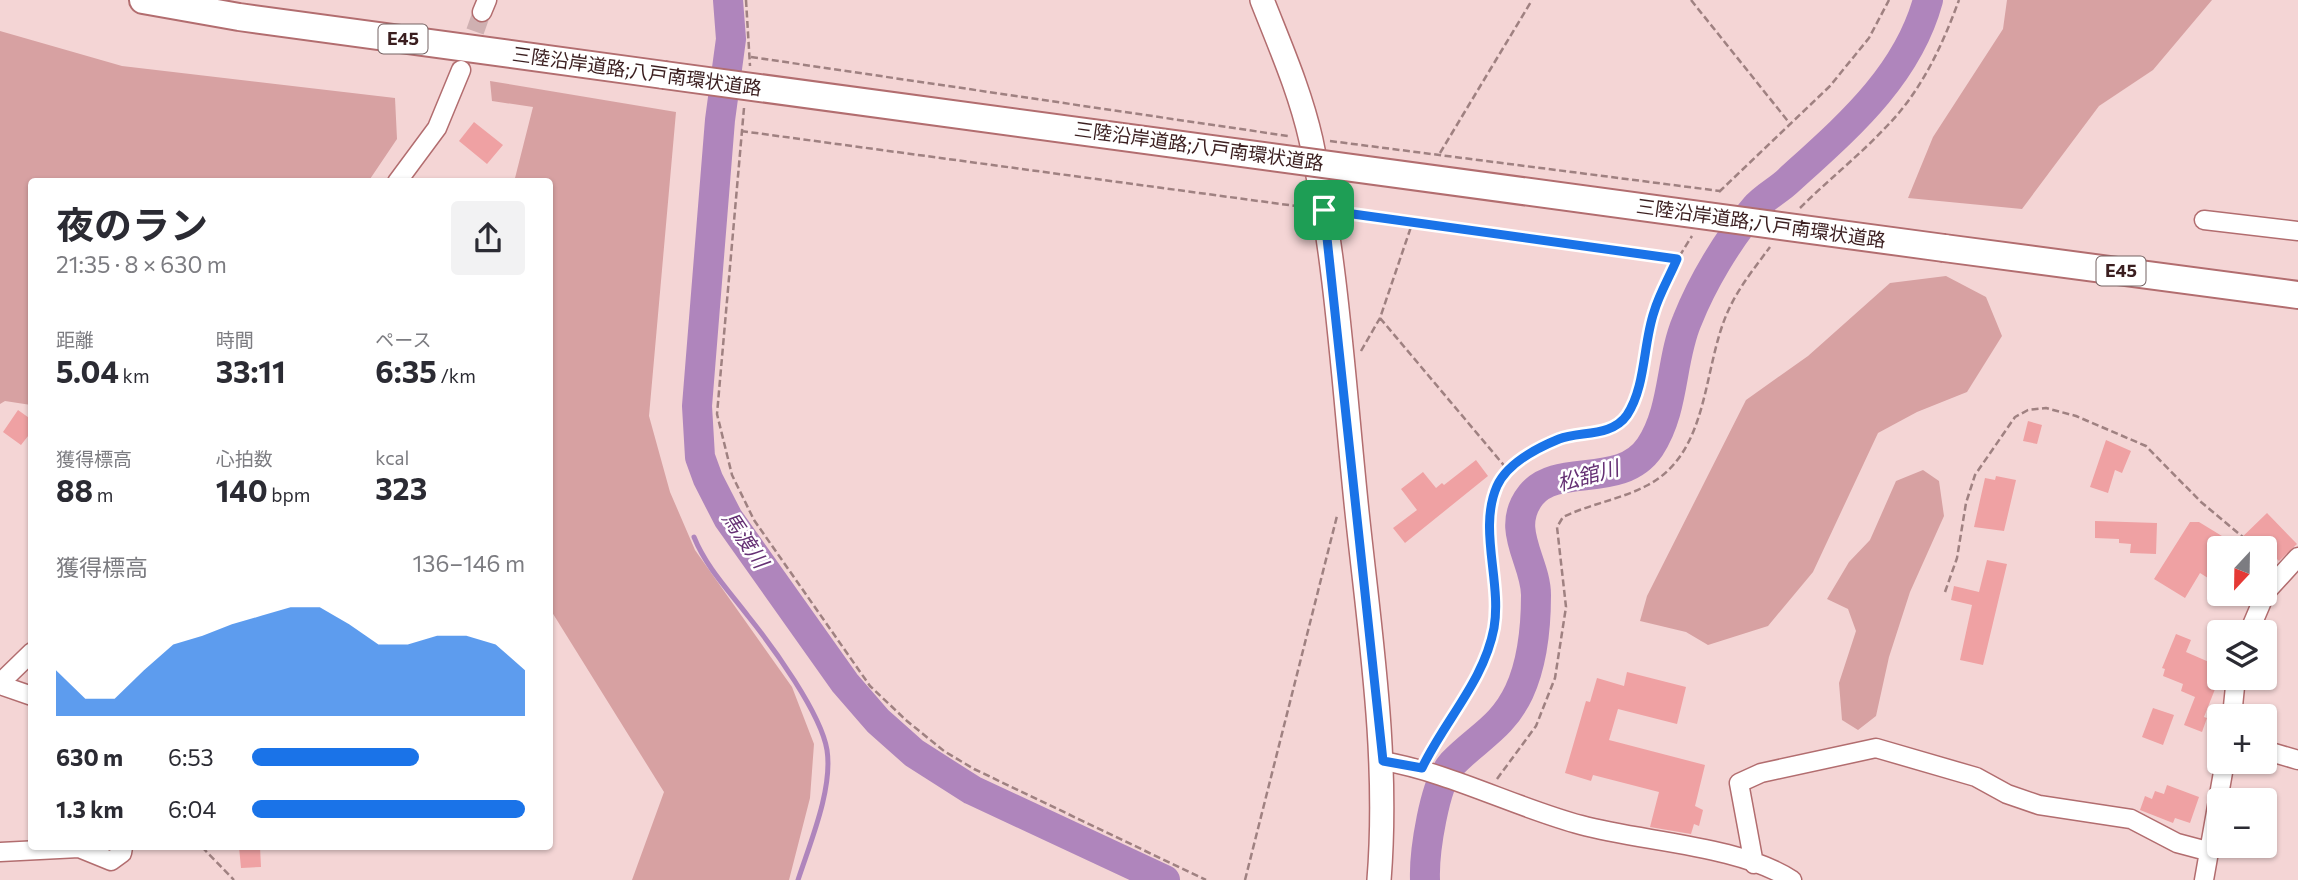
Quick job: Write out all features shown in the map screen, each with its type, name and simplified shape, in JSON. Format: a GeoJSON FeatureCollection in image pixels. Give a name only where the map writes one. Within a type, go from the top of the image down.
{"type":"FeatureCollection","features":[{"type":"Feature","properties":{"kind":"highway","name":"三陸沿岸道路;八戸南環状道路"},"geometry":{"type":"LineString","coordinates":[[143,0],[239,16],[664,75],[2298,295]]}},
{"type":"Feature","properties":{"kind":"main road"},"geometry":{"type":"LineString","coordinates":[[1262,0],[1299,96],[1311,139],[1324,210],[1383,761],[1384,811],[1379,880]]}},
{"type":"Feature","properties":{"kind":"street"},"geometry":{"type":"LineString","coordinates":[[400,178],[438,128],[461,70]]}},
{"type":"Feature","properties":{"kind":"street"},"geometry":{"type":"LineString","coordinates":[[2204,220],[2298,231]]}},
{"type":"Feature","properties":{"kind":"street"},"geometry":{"type":"LineString","coordinates":[[2254,620],[2266,593],[2298,557]]}},
{"type":"Feature","properties":{"kind":"street"},"geometry":{"type":"LineString","coordinates":[[28,656],[0,684],[28,694]]}},
{"type":"Feature","properties":{"kind":"street"},"geometry":{"type":"LineString","coordinates":[[1754,864],[1739,783],[1761,773],[1876,748],[1976,777],[2007,794],[2039,804],[2130,819],[2178,844],[2207,851],[2204,880]]}},
{"type":"Feature","properties":{"kind":"street"},"geometry":{"type":"LineString","coordinates":[[2277,754],[2298,760]]}},
{"type":"Feature","properties":{"kind":"street"},"geometry":{"type":"LineString","coordinates":[[1383,761],[1425,769],[1581,825],[1754,864],[1792,880]]}},
{"type":"Feature","properties":{"kind":"street"},"geometry":{"type":"LineString","coordinates":[[0,852],[40,850]]}},
{"type":"Feature","properties":{"kind":"street"},"geometry":{"type":"LineString","coordinates":[[84,850],[111,861],[122,853],[122,850]]}},
{"type":"Feature","properties":{"kind":"path"},"geometry":{"type":"LineString","coordinates":[[746,0],[750,69]]}},
{"type":"Feature","properties":{"kind":"path"},"geometry":{"type":"LineString","coordinates":[[1439,154],[1532,0]]}},
{"type":"Feature","properties":{"kind":"path"},"geometry":{"type":"LineString","coordinates":[[1691,0],[1791,125]]}},
{"type":"Feature","properties":{"kind":"path"},"geometry":{"type":"LineString","coordinates":[[751,57],[1311,139],[1720,191],[1830,86],[1869,38],[1889,0]]}},
{"type":"Feature","properties":{"kind":"path"},"geometry":{"type":"LineString","coordinates":[[1792,218],[1826,181],[1887,127],[1910,100],[1937,57],[1959,0]]}},
{"type":"Feature","properties":{"kind":"path"},"geometry":{"type":"LineString","coordinates":[[745,106],[717,414],[732,475],[754,520],[870,685],[907,721],[944,751],[974,769],[1206,880]]}},
{"type":"Feature","properties":{"kind":"path"},"geometry":{"type":"LineString","coordinates":[[741,131],[1677,259],[1654,312],[1638,385],[1627,416],[1605,430],[1560,439],[1507,469],[1497,487],[1489,513],[1497,599],[1493,630],[1482,668],[1434,742],[1425,769]]}},
{"type":"Feature","properties":{"kind":"path"},"geometry":{"type":"LineString","coordinates":[[1342,364],[1361,352],[1380,318],[1413,221]]}},
{"type":"Feature","properties":{"kind":"path"},"geometry":{"type":"LineString","coordinates":[[1482,791],[1536,726],[1555,678],[1566,607],[1558,527],[1563,517],[1649,484],[1671,468],[1687,445],[1700,410],[1729,307],[1777,238]]}},
{"type":"Feature","properties":{"kind":"path"},"geometry":{"type":"LineString","coordinates":[[1380,318],[1507,469]]}},
{"type":"Feature","properties":{"kind":"path"},"geometry":{"type":"LineString","coordinates":[[1945,592],[1957,558],[1966,503],[1975,475],[2015,417],[2028,410],[2046,408],[2076,416],[2146,446],[2201,502],[2242,536]]}},
{"type":"Feature","properties":{"kind":"path"},"geometry":{"type":"LineString","coordinates":[[1245,880],[1339,505]]}},
{"type":"Feature","properties":{"kind":"path"},"geometry":{"type":"LineString","coordinates":[[205,850],[234,880]]}},
{"type":"Feature","properties":{"kind":"shaded area"},"geometry":{"type":"Polygon","coordinates":[[[2007,0],[2212,0],[2153,70],[2099,106],[2022,209],[1908,198],[1933,137],[2003,29],[2007,0]]]}},
{"type":"Feature","properties":{"kind":"shaded area"},"geometry":{"type":"Polygon","coordinates":[[[0,31],[122,66],[395,98],[397,139],[371,178],[28,178],[28,405],[5,401],[0,404],[0,31]]]}},
{"type":"Feature","properties":{"kind":"shaded area"},"geometry":{"type":"Polygon","coordinates":[[[490,81],[676,112],[649,416],[670,492],[695,550],[792,687],[814,744],[810,798],[789,880],[632,880],[664,792],[553,614],[553,178],[515,178],[533,107],[492,101],[490,81]]]}},
{"type":"Feature","properties":{"kind":"shaded area"},"geometry":{"type":"Polygon","coordinates":[[[1946,276],[1986,297],[2002,336],[1967,392],[1917,412],[1878,433],[1813,572],[1768,626],[1708,645],[1686,632],[1640,621],[1647,596],[1746,400],[1808,356],[1890,283],[1946,276]]]}},
{"type":"Feature","properties":{"kind":"shaded area"},"geometry":{"type":"Polygon","coordinates":[[[1923,470],[1939,481],[1944,516],[1910,592],[1889,657],[1876,716],[1858,730],[1842,720],[1839,683],[1856,631],[1848,609],[1827,599],[1849,562],[1870,540],[1896,481],[1923,470]]]}},
{"type":"Feature","properties":{"kind":"building"},"geometry":{"type":"Polygon","coordinates":[[[474,122],[503,145],[487,164],[459,141],[474,122]]]}},
{"type":"Feature","properties":{"kind":"building"},"geometry":{"type":"Polygon","coordinates":[[[18,410],[28,417],[28,436],[21,445],[3,432],[18,410]]]}},
{"type":"Feature","properties":{"kind":"building"},"geometry":{"type":"Polygon","coordinates":[[[2028,421],[2042,425],[2037,444],[2023,441],[2028,421]]]}},
{"type":"Feature","properties":{"kind":"building"},"geometry":{"type":"Polygon","coordinates":[[[2106,440],[2131,451],[2122,473],[2115,470],[2108,493],[2090,487],[2106,440]]]}},
{"type":"Feature","properties":{"kind":"building"},"geometry":{"type":"Polygon","coordinates":[[[1476,460],[1488,476],[1405,543],[1393,528],[1417,510],[1401,489],[1423,472],[1436,488],[1442,483],[1444,485],[1476,460]]]}},
{"type":"Feature","properties":{"kind":"building"},"geometry":{"type":"Polygon","coordinates":[[[1996,476],[2016,480],[2004,531],[1974,527],[1985,478],[1995,480],[1996,476]]]}},
{"type":"Feature","properties":{"kind":"building"},"geometry":{"type":"Polygon","coordinates":[[[2267,513],[2297,544],[2279,561],[2277,536],[2243,536],[2267,513]]]}},
{"type":"Feature","properties":{"kind":"building"},"geometry":{"type":"Polygon","coordinates":[[[2095,521],[2157,523],[2156,554],[2130,553],[2131,544],[2119,543],[2119,539],[2095,538],[2095,521]]]}},
{"type":"Feature","properties":{"kind":"building"},"geometry":{"type":"Polygon","coordinates":[[[2190,522],[2199,522],[2222,536],[2207,536],[2207,577],[2200,573],[2185,598],[2154,579],[2190,522]]]}},
{"type":"Feature","properties":{"kind":"building"},"geometry":{"type":"Polygon","coordinates":[[[1987,560],[2007,564],[1983,665],[1960,660],[1972,605],[1951,600],[1954,586],[1979,592],[1987,560]]]}},
{"type":"Feature","properties":{"kind":"building"},"geometry":{"type":"Polygon","coordinates":[[[2176,634],[2191,640],[2186,652],[2207,661],[2207,690],[2215,690],[2207,704],[2204,717],[2207,718],[2202,732],[2184,725],[2195,697],[2181,691],[2183,684],[2163,676],[2165,669],[2162,668],[2176,634]]]}},
{"type":"Feature","properties":{"kind":"building"},"geometry":{"type":"Polygon","coordinates":[[[1627,672],[1686,687],[1677,724],[1618,709],[1609,740],[1705,765],[1695,806],[1703,810],[1699,826],[1694,824],[1691,834],[1650,827],[1659,792],[1593,775],[1591,781],[1565,773],[1586,701],[1590,702],[1597,678],[1624,686],[1627,672]]]}},
{"type":"Feature","properties":{"kind":"building"},"geometry":{"type":"Polygon","coordinates":[[[2153,708],[2174,715],[2163,745],[2142,737],[2153,708]]]}},
{"type":"Feature","properties":{"kind":"building"},"geometry":{"type":"Polygon","coordinates":[[[2167,785],[2199,797],[2190,823],[2175,818],[2173,823],[2140,810],[2145,796],[2152,799],[2155,791],[2164,794],[2167,785]]]}},
{"type":"Feature","properties":{"kind":"building"},"geometry":{"type":"Polygon","coordinates":[[[239,850],[260,850],[261,867],[241,868],[239,850]]]}},
{"type":"Feature","properties":{"kind":"waterway","name":"馬渡川"},"geometry":{"type":"LineString","coordinates":[[728,0],[731,39],[720,120],[697,406],[700,457],[708,479],[728,518],[845,683],[878,721],[914,753],[972,790],[1165,880]]}},
{"type":"Feature","properties":{"kind":"waterway","name":"松舘川"},"geometry":{"type":"LineString","coordinates":[[1425,880],[1431,819],[1446,774],[1452,764],[1505,715],[1519,692],[1527,669],[1534,632],[1536,595],[1521,533],[1523,508],[1531,495],[1543,485],[1623,468],[1638,460],[1650,447],[1664,417],[1687,321],[1716,262],[1759,204],[1785,184],[1852,120],[1890,77],[1918,28],[1928,0]]}},
{"type":"Feature","properties":{"kind":"waterway"},"geometry":{"type":"LineString","coordinates":[[694,537],[711,569],[770,644],[794,680],[823,735],[827,750],[827,782],[798,880]]}},
{"type":"Feature","properties":{"kind":"tunnel"},"geometry":{"type":"LineString","coordinates":[[466,57],[482,12]]}},
{"type":"Feature","properties":{"kind":"route"},"geometry":{"type":"LineString","coordinates":[[1324,210],[1677,259],[1654,312],[1638,385],[1627,416],[1605,430],[1560,439],[1507,469],[1497,487],[1489,513],[1497,599],[1493,630],[1482,668],[1434,742],[1422,768],[1383,761],[1324,210]]}}]}
